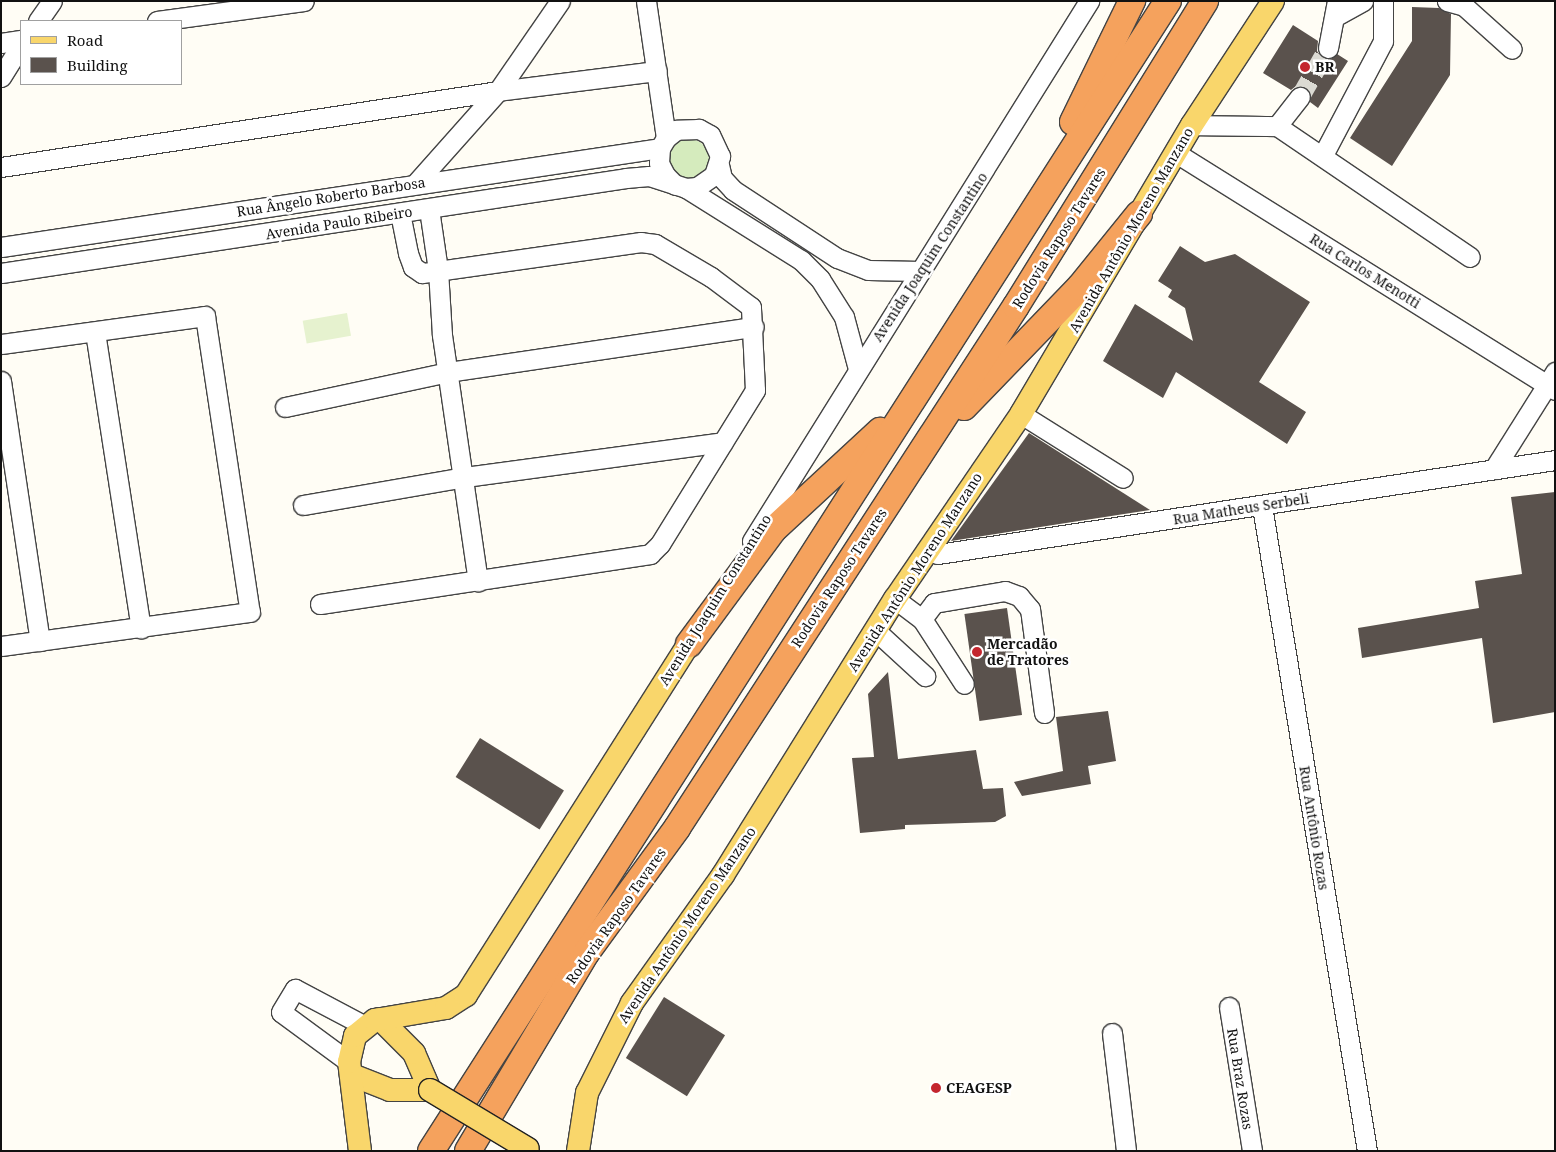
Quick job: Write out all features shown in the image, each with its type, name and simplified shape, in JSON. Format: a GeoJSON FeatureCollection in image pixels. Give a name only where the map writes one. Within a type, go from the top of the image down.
{"type":"FeatureCollection","features":[{"type":"Feature","properties":{"kind":"highway"},"geometry":{"type":"LineString","coordinates":[[1022,225],[1132,1]]}},
{"type":"Feature","properties":{"kind":"highway","name":"Rodovia Raposo Tavares"},"geometry":{"type":"LineString","coordinates":[[431,1151],[904,409],[1168,1]]}},
{"type":"Feature","properties":{"kind":"highway","name":"Rodovia Raposo Tavares"},"geometry":{"type":"LineString","coordinates":[[468,1151],[586,953],[677,828],[847,567],[1016,306],[1205,1]]}},
{"type":"Feature","properties":{"kind":"highway"},"geometry":{"type":"LineString","coordinates":[[847,567],[962,409],[1080,287],[1139,214]]}},
{"type":"Feature","properties":{"kind":"highway"},"geometry":{"type":"LineString","coordinates":[[689,644],[773,530],[904,409]]}},
{"type":"Feature","properties":{"kind":"main road","name":"Avenida Antônio Moreno Manzano"},"geometry":{"type":"LineString","coordinates":[[578,1151],[587,1093],[632,1004],[723,875],[895,599],[1021,414],[1192,125],[1273,1]]}},
{"type":"Feature","properties":{"kind":"main road","name":"Avenida Joaquim Constantino"},"geometry":{"type":"LineString","coordinates":[[372,1022],[446,1008],[466,995],[689,644]]}},
{"type":"Feature","properties":{"kind":"main road"},"geometry":{"type":"LineString","coordinates":[[360,1151],[350,1068],[352,1042],[372,1022],[414,1053],[429,1081],[430,1090]]}},
{"type":"Feature","properties":{"kind":"main road"},"geometry":{"type":"LineString","coordinates":[[350,1068],[390,1090],[430,1090],[529,1150]]}},
{"type":"Feature","properties":{"kind":"street"},"geometry":{"type":"LineString","coordinates":[[39,20],[52,1]]}},
{"type":"Feature","properties":{"kind":"street"},"geometry":{"type":"LineString","coordinates":[[164,20],[304,1]]}},
{"type":"Feature","properties":{"kind":"street"},"geometry":{"type":"LineString","coordinates":[[416,183],[498,91],[560,1]]}},
{"type":"Feature","properties":{"kind":"street"},"geometry":{"type":"LineString","coordinates":[[646,1],[657,71],[663,143],[659,162],[665,175],[681,186],[707,182],[719,165]]}},
{"type":"Feature","properties":{"kind":"street","name":"Avenida Joaquim Constantino"},"geometry":{"type":"LineString","coordinates":[[689,644],[858,369],[1089,1]]}},
{"type":"Feature","properties":{"kind":"street"},"geometry":{"type":"LineString","coordinates":[[1328,48],[1336,8],[1363,1]]}},
{"type":"Feature","properties":{"kind":"street"},"geometry":{"type":"LineString","coordinates":[[1323,155],[1383,41],[1384,1]]}},
{"type":"Feature","properties":{"kind":"street"},"geometry":{"type":"LineString","coordinates":[[1447,1],[1464,6],[1512,49]]}},
{"type":"Feature","properties":{"kind":"street"},"geometry":{"type":"LineString","coordinates":[[1,43],[20,40]]}},
{"type":"Feature","properties":{"kind":"street"},"geometry":{"type":"LineString","coordinates":[[1,77],[20,47]]}},
{"type":"Feature","properties":{"kind":"street"},"geometry":{"type":"LineString","coordinates":[[1,167],[498,91],[657,71]]}},
{"type":"Feature","properties":{"kind":"street"},"geometry":{"type":"LineString","coordinates":[[1276,126],[1300,96]]}},
{"type":"Feature","properties":{"kind":"street"},"geometry":{"type":"LineString","coordinates":[[1192,125],[1276,126],[1323,155],[1470,257]]}},
{"type":"Feature","properties":{"kind":"street"},"geometry":{"type":"LineString","coordinates":[[663,143],[676,130],[699,129],[717,144],[722,178],[733,190],[837,258],[868,270],[921,271]]}},
{"type":"Feature","properties":{"kind":"street","name":"Rua Ângelo Roberto Barbosa"},"geometry":{"type":"LineString","coordinates":[[1,247],[663,143]]}},
{"type":"Feature","properties":{"kind":"street","name":"Rua Carlos Menotti"},"geometry":{"type":"LineString","coordinates":[[1176,153],[1552,382]]}},
{"type":"Feature","properties":{"kind":"street","name":"Avenida Paulo Ribeiro"},"geometry":{"type":"LineString","coordinates":[[1,273],[649,176],[681,186],[801,260],[835,299],[844,317],[858,369]]}},
{"type":"Feature","properties":{"kind":"street"},"geometry":{"type":"LineString","coordinates":[[429,209],[438,270],[448,372],[465,477],[478,581]]}},
{"type":"Feature","properties":{"kind":"street"},"geometry":{"type":"LineString","coordinates":[[320,604],[650,554],[660,544],[755,390],[754,328],[747,302],[711,277],[650,242],[422,273],[413,267],[400,213]]}},
{"type":"Feature","properties":{"kind":"street"},"geometry":{"type":"LineString","coordinates":[[1,344],[205,316],[250,612],[1,646]]}},
{"type":"Feature","properties":{"kind":"street"},"geometry":{"type":"LineString","coordinates":[[285,407],[448,372],[754,328]]}},
{"type":"Feature","properties":{"kind":"street"},"geometry":{"type":"LineString","coordinates":[[95,332],[141,628]]}},
{"type":"Feature","properties":{"kind":"street"},"geometry":{"type":"LineString","coordinates":[[1,381],[40,640]]}},
{"type":"Feature","properties":{"kind":"street"},"geometry":{"type":"LineString","coordinates":[[1494,469],[1552,382]]}},
{"type":"Feature","properties":{"kind":"street"},"geometry":{"type":"LineString","coordinates":[[1021,414],[1123,478]]}},
{"type":"Feature","properties":{"kind":"street"},"geometry":{"type":"LineString","coordinates":[[303,505],[465,477],[724,442]]}},
{"type":"Feature","properties":{"kind":"street","name":"Rua Matheus Serbeli"},"geometry":{"type":"LineString","coordinates":[[928,549],[938,554],[1555,460]]}},
{"type":"Feature","properties":{"kind":"street","name":"Rua Antônio Rozas"},"geometry":{"type":"LineString","coordinates":[[1262,506],[1367,1151]]}},
{"type":"Feature","properties":{"kind":"street"},"geometry":{"type":"LineString","coordinates":[[922,619],[934,603],[1005,591],[1019,596],[1030,609],[1044,713]]}},
{"type":"Feature","properties":{"kind":"street"},"geometry":{"type":"LineString","coordinates":[[895,599],[922,619],[964,684]]}},
{"type":"Feature","properties":{"kind":"street"},"geometry":{"type":"LineString","coordinates":[[876,630],[925,676]]}},
{"type":"Feature","properties":{"kind":"street"},"geometry":{"type":"LineString","coordinates":[[350,1068],[281,1012],[295,989],[372,1022]]}},
{"type":"Feature","properties":{"kind":"street","name":"Rua Braz Rozas"},"geometry":{"type":"LineString","coordinates":[[1229,1007],[1252,1151]]}},
{"type":"Feature","properties":{"kind":"street"},"geometry":{"type":"LineString","coordinates":[[1112,1033],[1126,1151]]}},
{"type":"Feature","properties":{"kind":"green space"},"geometry":{"type":"Polygon","coordinates":[[[685,139],[693,139],[700,142],[706,148],[709,159],[706,170],[700,176],[693,179],[685,179],[678,176],[672,170],[669,163],[669,155],[672,148],[678,142],[685,139]]]}},
{"type":"Feature","properties":{"kind":"green space"},"geometry":{"type":"Polygon","coordinates":[[[347,313],[351,336],[307,343],[303,321],[347,313]]]}},
{"type":"Feature","properties":{"kind":"building"},"geometry":{"type":"Polygon","coordinates":[[[1412,7],[1439,8],[1451,14],[1450,75],[1392,166],[1350,138],[1412,41],[1412,7]]]}},
{"type":"Feature","properties":{"kind":"building","name":"BR"},"geometry":{"type":"Polygon","coordinates":[[[1293,25],[1318,41],[1317,51],[1321,57],[1331,59],[1337,54],[1348,61],[1318,108],[1310,102],[1311,93],[1307,88],[1296,86],[1291,90],[1263,73],[1293,25]]]}},
{"type":"Feature","properties":{"kind":"building"},"geometry":{"type":"Polygon","coordinates":[[[1180,246],[1205,262],[1235,254],[1310,302],[1259,382],[1306,412],[1287,444],[1176,372],[1163,398],[1103,361],[1135,304],[1193,341],[1185,308],[1168,297],[1172,290],[1158,281],[1180,246]]]}},
{"type":"Feature","properties":{"kind":"building"},"geometry":{"type":"Polygon","coordinates":[[[1029,433],[1150,510],[951,541],[1029,433]]]}},
{"type":"Feature","properties":{"kind":"building"},"geometry":{"type":"Polygon","coordinates":[[[1555,492],[1555,712],[1493,723],[1482,638],[1362,658],[1358,628],[1479,608],[1475,581],[1522,574],[1511,497],[1555,492]]]}},
{"type":"Feature","properties":{"kind":"building"},"geometry":{"type":"Polygon","coordinates":[[[1007,608],[1022,715],[979,721],[964,614],[1007,608]]]}},
{"type":"Feature","properties":{"kind":"building"},"geometry":{"type":"Polygon","coordinates":[[[888,672],[898,759],[976,750],[983,789],[1003,788],[1006,816],[995,822],[905,825],[905,829],[860,833],[852,758],[874,757],[868,694],[888,672]]]}},
{"type":"Feature","properties":{"kind":"building"},"geometry":{"type":"Polygon","coordinates":[[[1108,711],[1116,761],[1088,766],[1091,784],[1022,796],[1014,782],[1063,771],[1056,717],[1108,711]]]}},
{"type":"Feature","properties":{"kind":"building"},"geometry":{"type":"Polygon","coordinates":[[[480,738],[564,790],[540,829],[456,777],[480,738]]]}},
{"type":"Feature","properties":{"kind":"building"},"geometry":{"type":"Polygon","coordinates":[[[664,997],[725,1035],[687,1096],[626,1058],[664,997]]]}},
{"type":"Feature","properties":{"kind":"tunnel"},"geometry":{"type":"LineString","coordinates":[[1300,97],[1328,48]]}},
{"type":"Feature","properties":{"kind":"place","name":"BR"},"geometry":{"type":"Point","coordinates":[1305,67]}},
{"type":"Feature","properties":{"kind":"place","name":"Mercadão de Tratores"},"geometry":{"type":"Point","coordinates":[977,652]}},
{"type":"Feature","properties":{"kind":"place","name":"CEAGESP"},"geometry":{"type":"Point","coordinates":[936,1088]}}]}
